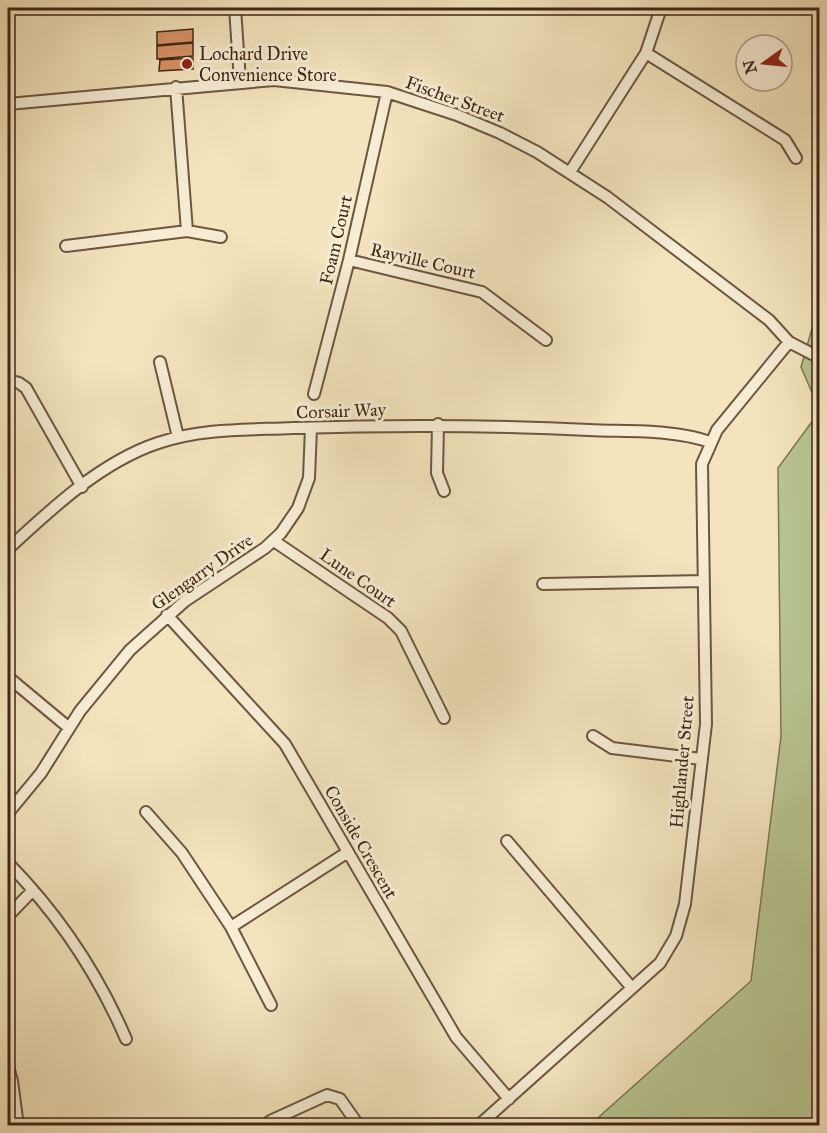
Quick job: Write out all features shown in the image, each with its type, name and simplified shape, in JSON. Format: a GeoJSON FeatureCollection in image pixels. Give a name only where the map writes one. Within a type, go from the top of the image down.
{"type":"FeatureCollection","features":[{"type":"Feature","properties":{"kind":"street"},"geometry":{"type":"LineString","coordinates":[[235,8],[240,81]]}},
{"type":"Feature","properties":{"kind":"street"},"geometry":{"type":"LineString","coordinates":[[570,172],[646,53],[661,8]]}},
{"type":"Feature","properties":{"kind":"street"},"geometry":{"type":"LineString","coordinates":[[646,53],[785,140],[796,158]]}},
{"type":"Feature","properties":{"kind":"street","name":"Fischer Street"},"geometry":{"type":"LineString","coordinates":[[8,104],[240,81],[274,80],[387,92],[500,133],[570,172],[770,320],[789,342],[819,358]]}},
{"type":"Feature","properties":{"kind":"street"},"geometry":{"type":"LineString","coordinates":[[176,87],[188,231]]}},
{"type":"Feature","properties":{"kind":"street","name":"Foam Court"},"geometry":{"type":"LineString","coordinates":[[314,394],[349,260],[387,92]]}},
{"type":"Feature","properties":{"kind":"street"},"geometry":{"type":"LineString","coordinates":[[66,246],[188,231],[222,237]]}},
{"type":"Feature","properties":{"kind":"street","name":"Rayville Court"},"geometry":{"type":"LineString","coordinates":[[349,260],[482,292],[546,340]]}},
{"type":"Feature","properties":{"kind":"street","name":"Highlander Street"},"geometry":{"type":"LineString","coordinates":[[478,1125],[660,963],[669,951],[681,920],[706,724],[702,464],[710,442],[789,342]]}},
{"type":"Feature","properties":{"kind":"street"},"geometry":{"type":"LineString","coordinates":[[160,362],[178,437]]}},
{"type":"Feature","properties":{"kind":"street"},"geometry":{"type":"LineString","coordinates":[[8,380],[19,382],[26,388],[82,487]]}},
{"type":"Feature","properties":{"kind":"street"},"geometry":{"type":"LineString","coordinates":[[438,424],[437,473],[444,491]]}},
{"type":"Feature","properties":{"kind":"street","name":"Corsair Way"},"geometry":{"type":"LineString","coordinates":[[8,549],[82,487],[133,452],[178,437],[200,433],[438,424],[678,435],[710,442]]}},
{"type":"Feature","properties":{"kind":"street","name":"Glengarry Drive"},"geometry":{"type":"LineString","coordinates":[[8,813],[41,773],[68,727],[130,650],[167,615],[210,582],[274,541],[291,520],[304,494],[311,462],[311,428]]}},
{"type":"Feature","properties":{"kind":"street","name":"Lune Court"},"geometry":{"type":"LineString","coordinates":[[274,541],[388,618],[401,631],[444,718]]}},
{"type":"Feature","properties":{"kind":"street"},"geometry":{"type":"LineString","coordinates":[[543,584],[704,580]]}},
{"type":"Feature","properties":{"kind":"street","name":"Conside Crescent"},"geometry":{"type":"LineString","coordinates":[[167,615],[285,744],[456,1037],[509,1099]]}},
{"type":"Feature","properties":{"kind":"street"},"geometry":{"type":"LineString","coordinates":[[8,677],[68,727]]}},
{"type":"Feature","properties":{"kind":"street"},"geometry":{"type":"LineString","coordinates":[[593,736],[612,748],[701,759]]}},
{"type":"Feature","properties":{"kind":"street"},"geometry":{"type":"LineString","coordinates":[[146,812],[182,853],[231,927],[271,1005]]}},
{"type":"Feature","properties":{"kind":"street"},"geometry":{"type":"LineString","coordinates":[[507,841],[632,988]]}},
{"type":"Feature","properties":{"kind":"street"},"geometry":{"type":"LineString","coordinates":[[231,927],[348,852]]}},
{"type":"Feature","properties":{"kind":"street"},"geometry":{"type":"LineString","coordinates":[[8,863],[33,890],[80,952],[108,998],[126,1039]]}},
{"type":"Feature","properties":{"kind":"street"},"geometry":{"type":"LineString","coordinates":[[8,916],[33,890]]}},
{"type":"Feature","properties":{"kind":"street"},"geometry":{"type":"LineString","coordinates":[[8,1066],[12,1081],[14,1124]]}},
{"type":"Feature","properties":{"kind":"street"},"geometry":{"type":"LineString","coordinates":[[270,1121],[327,1095],[340,1099],[359,1125]]}},
{"type":"Feature","properties":{"kind":"green space"},"geometry":{"type":"Polygon","coordinates":[[[820,304],[820,411],[801,367],[820,304]]]}},
{"type":"Feature","properties":{"kind":"green space"},"geometry":{"type":"Polygon","coordinates":[[[819,412],[819,1125],[590,1125],[751,981],[781,736],[778,468],[819,412]]]}},
{"type":"Feature","properties":{"kind":"building"},"geometry":{"type":"Polygon","coordinates":[[[193,29],[193,42],[157,45],[157,32],[193,29]]]}},
{"type":"Feature","properties":{"kind":"building"},"geometry":{"type":"Polygon","coordinates":[[[193,43],[193,56],[157,59],[157,46],[193,43]]]}},
{"type":"Feature","properties":{"kind":"building"},"geometry":{"type":"Polygon","coordinates":[[[193,58],[193,69],[159,71],[160,60],[193,58]]]}},
{"type":"Feature","properties":{"kind":"place","name":"Lochard Drive Convenience Store"},"geometry":{"type":"Point","coordinates":[187,64]}}]}
